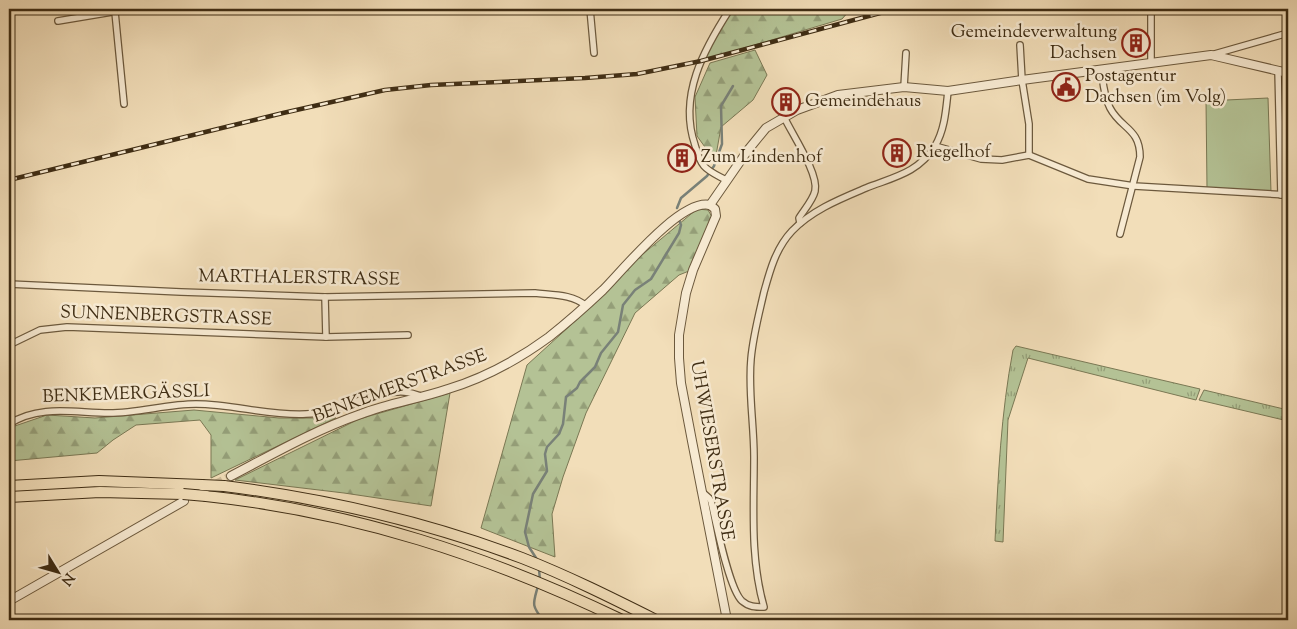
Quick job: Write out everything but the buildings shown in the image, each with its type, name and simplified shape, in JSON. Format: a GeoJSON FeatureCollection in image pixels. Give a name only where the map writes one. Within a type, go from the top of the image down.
{"type":"FeatureCollection","features":[{"type":"Feature","properties":{"kind":"highway"},"geometry":{"type":"LineString","coordinates":[[9,486],[113,481],[202,484],[290,495],[355,508],[412,522],[487,546],[550,570],[656,620]]}},
{"type":"Feature","properties":{"kind":"highway"},"geometry":{"type":"LineString","coordinates":[[9,497],[100,492],[184,497],[206,496],[268,504],[335,516],[401,534],[482,560],[543,584],[622,620]]}},
{"type":"Feature","properties":{"kind":"street"},"geometry":{"type":"LineString","coordinates":[[58,21],[130,9]]}},
{"type":"Feature","properties":{"kind":"street"},"geometry":{"type":"LineString","coordinates":[[590,9],[594,53]]}},
{"type":"Feature","properties":{"kind":"street"},"geometry":{"type":"LineString","coordinates":[[726,180],[704,166],[700,159],[688,113],[690,99],[703,54],[730,9]]}},
{"type":"Feature","properties":{"kind":"street"},"geometry":{"type":"LineString","coordinates":[[1151,63],[1152,9]]}},
{"type":"Feature","properties":{"kind":"street"},"geometry":{"type":"LineString","coordinates":[[115,12],[124,104]]}},
{"type":"Feature","properties":{"kind":"street"},"geometry":{"type":"LineString","coordinates":[[710,205],[760,134],[784,117],[838,95],[904,87],[948,91],[1211,55],[1288,33]]}},
{"type":"Feature","properties":{"kind":"street"},"geometry":{"type":"LineString","coordinates":[[1020,45],[1022,80],[1029,124],[1029,155]]}},
{"type":"Feature","properties":{"kind":"street"},"geometry":{"type":"LineString","coordinates":[[904,87],[906,53]]}},
{"type":"Feature","properties":{"kind":"street"},"geometry":{"type":"LineString","coordinates":[[1211,55],[1288,73]]}},
{"type":"Feature","properties":{"kind":"street"},"geometry":{"type":"LineString","coordinates":[[1100,69],[1110,107],[1139,143],[1140,158],[1120,234]]}},
{"type":"Feature","properties":{"kind":"street"},"geometry":{"type":"LineString","coordinates":[[1278,70],[1281,195]]}},
{"type":"Feature","properties":{"kind":"street"},"geometry":{"type":"LineString","coordinates":[[701,491],[711,502],[730,577],[738,596],[749,606],[764,607],[754,545],[751,360],[755,331],[771,266],[784,241],[800,222],[817,210],[913,170],[935,146],[945,119],[948,91]]}},
{"type":"Feature","properties":{"kind":"street"},"geometry":{"type":"LineString","coordinates":[[784,117],[811,168],[816,184],[814,194],[798,218],[800,222]]}},
{"type":"Feature","properties":{"kind":"street"},"geometry":{"type":"LineString","coordinates":[[935,146],[981,159],[1002,160],[1029,155],[1088,178],[1134,186],[1288,195]]}},
{"type":"Feature","properties":{"kind":"street","name":"BENKEMERSTRASSE"},"geometry":{"type":"LineString","coordinates":[[230,476],[342,421],[378,408],[423,397],[468,382],[513,360],[560,328],[586,306],[669,223],[700,204],[710,205]]}},
{"type":"Feature","properties":{"kind":"street","name":"UHWIESERSTRASSE"},"geometry":{"type":"LineString","coordinates":[[710,205],[715,209],[716,216],[693,270],[682,312],[679,334],[681,383],[727,620]]}},
{"type":"Feature","properties":{"kind":"street","name":"MARTHALERSTRASSE"},"geometry":{"type":"LineString","coordinates":[[9,284],[325,297],[535,293],[565,296],[580,301],[586,306]]}},
{"type":"Feature","properties":{"kind":"street"},"geometry":{"type":"LineString","coordinates":[[325,297],[326,338]]}},
{"type":"Feature","properties":{"kind":"street","name":"SUNNENBERGSTRASSE"},"geometry":{"type":"LineString","coordinates":[[9,345],[40,330],[67,327],[326,338],[408,336]]}},
{"type":"Feature","properties":{"kind":"street","name":"BENKEMERGÄSSLI"},"geometry":{"type":"LineString","coordinates":[[9,424],[23,417],[52,410],[124,413],[197,404],[279,415],[308,414],[392,392],[407,392],[423,397]]}},
{"type":"Feature","properties":{"kind":"street"},"geometry":{"type":"LineString","coordinates":[[9,601],[184,497]]}},
{"type":"Feature","properties":{"kind":"green space"},"geometry":{"type":"Polygon","coordinates":[[[730,9],[851,9],[842,19],[701,61],[730,9]]]}},
{"type":"Feature","properties":{"kind":"green space"},"geometry":{"type":"Polygon","coordinates":[[[755,50],[767,75],[753,100],[721,127],[715,161],[697,136],[695,97],[710,63],[755,50]]]}},
{"type":"Feature","properties":{"kind":"green space"},"geometry":{"type":"Polygon","coordinates":[[[1268,98],[1271,192],[1207,188],[1206,101],[1268,98]]]}},
{"type":"Feature","properties":{"kind":"green space"},"geometry":{"type":"Polygon","coordinates":[[[697,209],[708,210],[712,217],[689,271],[679,275],[635,313],[586,413],[552,514],[555,557],[481,528],[527,365],[595,303],[643,254],[697,209]]]}},
{"type":"Feature","properties":{"kind":"green space"},"geometry":{"type":"Polygon","coordinates":[[[1016,346],[1200,389],[1196,400],[1028,358],[1008,420],[1003,542],[995,541],[999,469],[1006,397],[1013,350],[1016,346]]]}},
{"type":"Feature","properties":{"kind":"green space"},"geometry":{"type":"Polygon","coordinates":[[[1204,390],[1288,410],[1288,421],[1199,400],[1204,390]]]}},
{"type":"Feature","properties":{"kind":"green space"},"geometry":{"type":"Polygon","coordinates":[[[450,393],[431,506],[235,480],[359,419],[450,393]]]}},
{"type":"Feature","properties":{"kind":"green space"},"geometry":{"type":"Polygon","coordinates":[[[194,410],[279,418],[336,418],[211,478],[211,435],[200,420],[136,425],[97,453],[9,461],[9,428],[47,415],[95,418],[194,410]]]}},
{"type":"Feature","properties":{"kind":"waterway"},"geometry":{"type":"LineString","coordinates":[[759,13],[764,9]]}},
{"type":"Feature","properties":{"kind":"waterway"},"geometry":{"type":"LineString","coordinates":[[677,208],[681,198],[707,176],[714,166],[722,144],[721,106],[733,86]]}},
{"type":"Feature","properties":{"kind":"waterway"},"geometry":{"type":"LineString","coordinates":[[538,561],[529,547],[525,532],[533,494],[547,471],[545,454],[547,447],[559,434],[563,424],[566,397],[577,388],[580,382],[595,367],[601,353],[618,332],[623,305],[635,290],[651,279],[679,233],[681,225],[679,220]]}},
{"type":"Feature","properties":{"kind":"waterway"},"geometry":{"type":"LineString","coordinates":[[539,569],[540,581]]}},
{"type":"Feature","properties":{"kind":"waterway"},"geometry":{"type":"LineString","coordinates":[[538,586],[534,604],[536,611],[543,620]]}},
{"type":"Feature","properties":{"kind":"tunnel"},"geometry":{"type":"LineString","coordinates":[[194,495],[231,476]]}},
{"type":"Feature","properties":{"kind":"railway"},"geometry":{"type":"LineString","coordinates":[[9,180],[385,90],[431,85],[637,74],[701,61],[895,9]]}},
{"type":"Feature","properties":{"kind":"place","name":"Gemeindeverwaltung Dachsen"},"geometry":{"type":"Point","coordinates":[1136,43]}},
{"type":"Feature","properties":{"kind":"place","name":"Postagentur Dachsen (im Volg)"},"geometry":{"type":"Point","coordinates":[1066,87]}},
{"type":"Feature","properties":{"kind":"place","name":"Gemeindehaus"},"geometry":{"type":"Point","coordinates":[786,102]}},
{"type":"Feature","properties":{"kind":"place","name":"Riegelhof"},"geometry":{"type":"Point","coordinates":[897,153]}},
{"type":"Feature","properties":{"kind":"place","name":"Zum Lindenhof"},"geometry":{"type":"Point","coordinates":[682,158]}}]}
